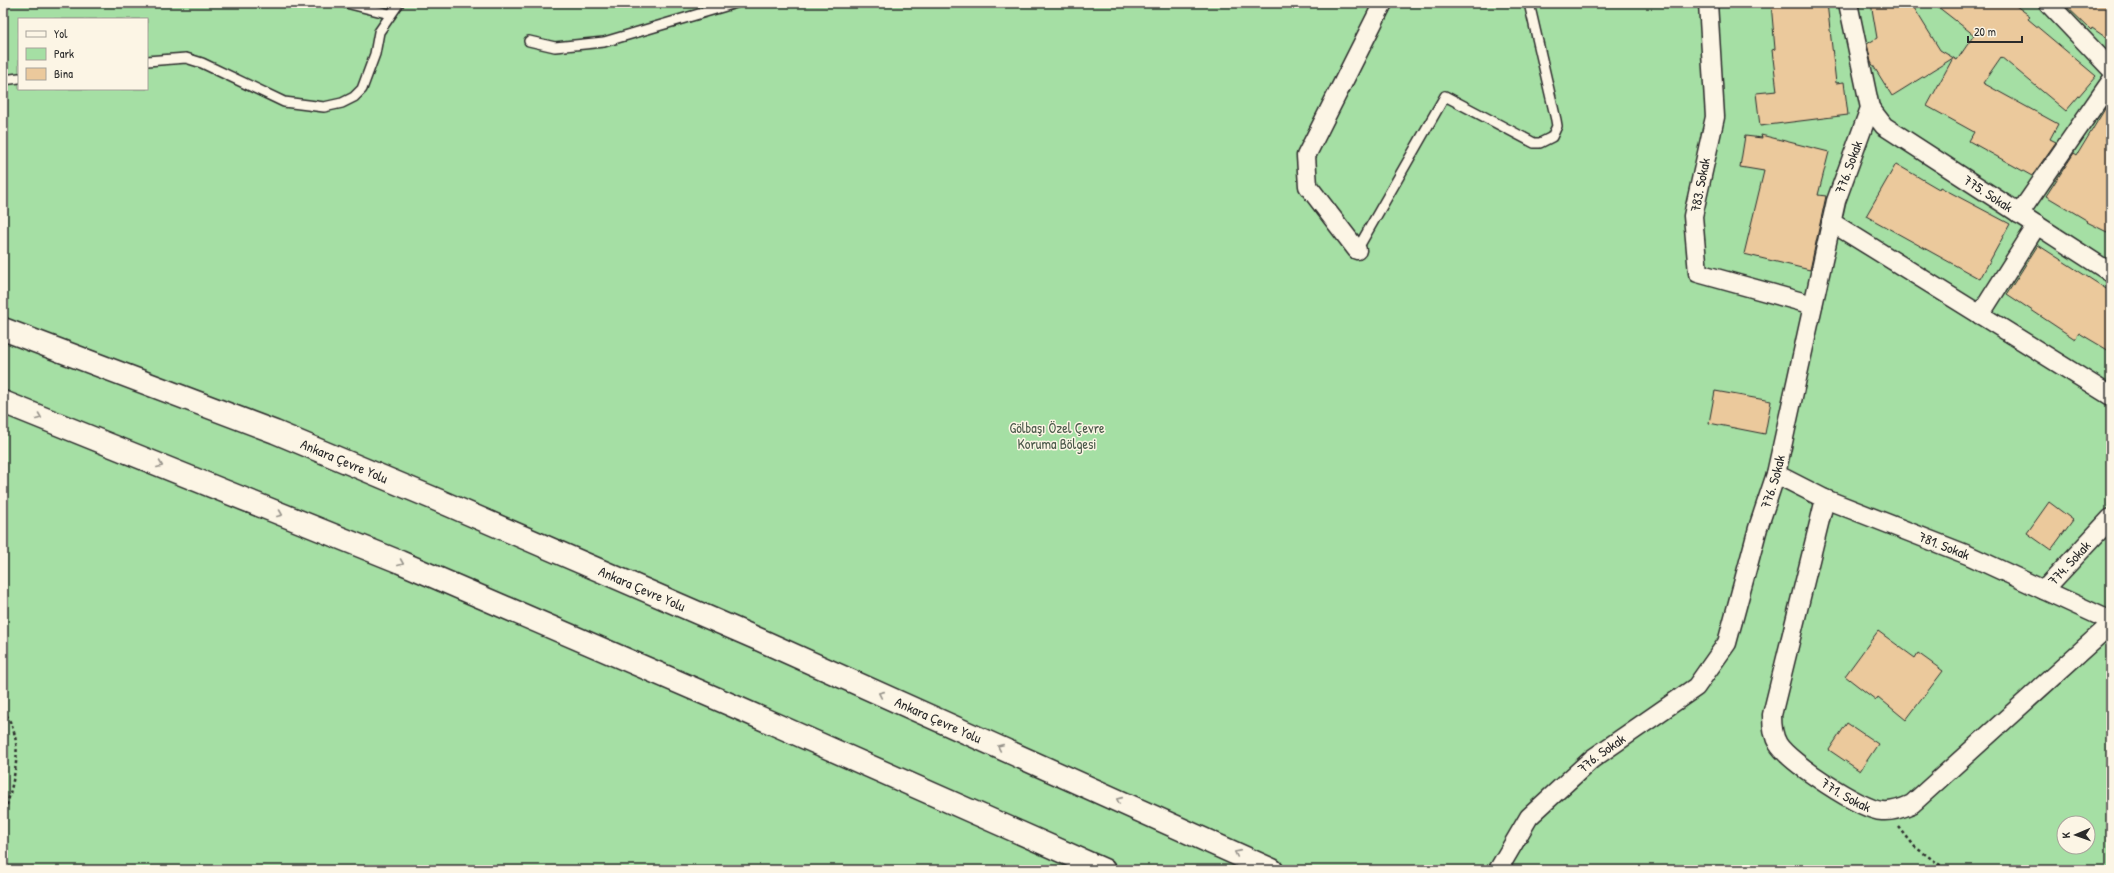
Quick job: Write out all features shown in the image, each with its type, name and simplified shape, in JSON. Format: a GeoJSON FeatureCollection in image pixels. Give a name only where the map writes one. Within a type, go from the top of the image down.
{"type":"FeatureCollection","features":[{"type":"Feature","properties":{"kind":"highway","name":"Ankara Çevre Yolu"},"geometry":{"type":"LineString","coordinates":[[3,329],[275,432],[435,499],[787,652],[1272,870]]}},
{"type":"Feature","properties":{"kind":"highway"},"geometry":{"type":"LineString","coordinates":[[3,402],[400,562],[729,704],[1104,870]]}},
{"type":"Feature","properties":{"kind":"street"},"geometry":{"type":"LineString","coordinates":[[1357,250],[1308,186],[1306,156],[1383,3]]}},
{"type":"Feature","properties":{"kind":"street","name":"783. Sokak"},"geometry":{"type":"LineString","coordinates":[[1708,3],[1715,117],[1693,216],[1698,272],[1813,305]]}},
{"type":"Feature","properties":{"kind":"street"},"geometry":{"type":"LineString","coordinates":[[1848,3],[1870,108]]}},
{"type":"Feature","properties":{"kind":"street"},"geometry":{"type":"LineString","coordinates":[[2048,3],[2111,69]]}},
{"type":"Feature","properties":{"kind":"street"},"geometry":{"type":"LineString","coordinates":[[2019,214],[2111,81]]}},
{"type":"Feature","properties":{"kind":"street","name":"776. Sokak"},"geometry":{"type":"LineString","coordinates":[[1498,870],[1529,818],[1592,759],[1696,687],[1727,643],[1758,528],[1776,474],[1836,201],[1870,108]]}},
{"type":"Feature","properties":{"kind":"street","name":"775. Sokak"},"geometry":{"type":"LineString","coordinates":[[1870,108],[1884,126],[2111,273]]}},
{"type":"Feature","properties":{"kind":"street"},"geometry":{"type":"LineString","coordinates":[[1831,222],[2111,396]]}},
{"type":"Feature","properties":{"kind":"street"},"geometry":{"type":"LineString","coordinates":[[1980,315],[2037,225]]}},
{"type":"Feature","properties":{"kind":"street","name":"781. Sokak"},"geometry":{"type":"LineString","coordinates":[[1776,474],[1825,499],[1968,555],[2111,621]]}},
{"type":"Feature","properties":{"kind":"street","name":"771. Sokak"},"geometry":{"type":"LineString","coordinates":[[1825,499],[1772,715],[1773,730],[1777,743],[1786,755],[1831,786],[1867,807],[1881,811],[1890,811],[1912,804],[2111,624]]}},
{"type":"Feature","properties":{"kind":"street","name":"774. Sokak"},"geometry":{"type":"LineString","coordinates":[[2044,590],[2111,518]]}},
{"type":"Feature","properties":{"kind":"lane"},"geometry":{"type":"LineString","coordinates":[[346,3],[390,14]]}},
{"type":"Feature","properties":{"kind":"lane"},"geometry":{"type":"LineString","coordinates":[[148,61],[186,58],[202,63],[284,102],[324,107],[342,104],[354,97],[362,89],[375,54],[379,32],[390,14],[400,3]]}},
{"type":"Feature","properties":{"kind":"lane"},"geometry":{"type":"LineString","coordinates":[[529,41],[555,47],[604,42],[736,3]]}},
{"type":"Feature","properties":{"kind":"lane"},"geometry":{"type":"LineString","coordinates":[[1357,250],[1445,96],[1534,142],[1540,143],[1552,138],[1557,126],[1556,120],[1529,3]]}},
{"type":"Feature","properties":{"kind":"lane"},"geometry":{"type":"LineString","coordinates":[[3,80],[18,78]]}},
{"type":"Feature","properties":{"kind":"path"},"geometry":{"type":"LineString","coordinates":[[3,710],[15,732],[17,746],[16,772],[3,822]]}},
{"type":"Feature","properties":{"kind":"path"},"geometry":{"type":"LineString","coordinates":[[1890,811],[1903,833],[1915,846],[1947,870]]}},
{"type":"Feature","properties":{"kind":"green space","name":"Gölbaşı Özel Çevre Koruma Bölgesi"},"geometry":{"type":"Polygon","coordinates":[[[3,3],[2111,3],[2111,870],[3,870],[3,3]]]}},
{"type":"Feature","properties":{"kind":"building"},"geometry":{"type":"Polygon","coordinates":[[[1771,3],[1827,3],[1836,83],[1844,82],[1848,115],[1760,126],[1756,93],[1777,91],[1772,50],[1775,49],[1771,3]]]}},
{"type":"Feature","properties":{"kind":"building"},"geometry":{"type":"Polygon","coordinates":[[[1871,3],[1911,3],[1940,50],[1957,60],[1974,35],[1933,3],[2012,3],[2030,16],[2028,19],[2096,76],[2066,111],[2001,57],[1983,83],[2058,124],[2050,139],[2056,142],[2032,176],[1969,141],[1974,132],[1927,106],[1953,58],[1892,96],[1871,62],[1867,44],[1877,38],[1871,3]]]}},
{"type":"Feature","properties":{"kind":"building"},"geometry":{"type":"Polygon","coordinates":[[[2063,3],[2111,3],[2111,41],[2092,28],[2091,30],[2063,3]]]}},
{"type":"Feature","properties":{"kind":"building"},"geometry":{"type":"Polygon","coordinates":[[[2111,99],[2111,234],[2087,222],[2088,221],[2046,196],[2074,153],[2077,155],[2111,99]]]}},
{"type":"Feature","properties":{"kind":"building"},"geometry":{"type":"Polygon","coordinates":[[[1761,135],[1829,152],[1818,195],[1826,196],[1810,270],[1744,254],[1764,171],[1740,167],[1745,136],[1762,138],[1761,135]]]}},
{"type":"Feature","properties":{"kind":"building"},"geometry":{"type":"Polygon","coordinates":[[[1896,164],[1939,189],[1940,187],[2010,224],[1980,279],[1866,216],[1896,164]]]}},
{"type":"Feature","properties":{"kind":"building"},"geometry":{"type":"Polygon","coordinates":[[[2038,245],[2111,292],[2111,352],[2079,333],[2075,339],[2007,294],[2038,245]]]}},
{"type":"Feature","properties":{"kind":"building"},"geometry":{"type":"Polygon","coordinates":[[[1715,391],[1771,401],[1765,434],[1709,423],[1715,391]]]}},
{"type":"Feature","properties":{"kind":"building"},"geometry":{"type":"Polygon","coordinates":[[[2049,502],[2073,520],[2051,550],[2027,533],[2049,502]]]}},
{"type":"Feature","properties":{"kind":"building"},"geometry":{"type":"Polygon","coordinates":[[[1878,631],[1915,658],[1918,653],[1943,671],[1906,720],[1878,697],[1876,700],[1845,676],[1878,631]]]}},
{"type":"Feature","properties":{"kind":"building"},"geometry":{"type":"Polygon","coordinates":[[[1847,723],[1878,744],[1860,771],[1829,750],[1847,723]]]}}]}
